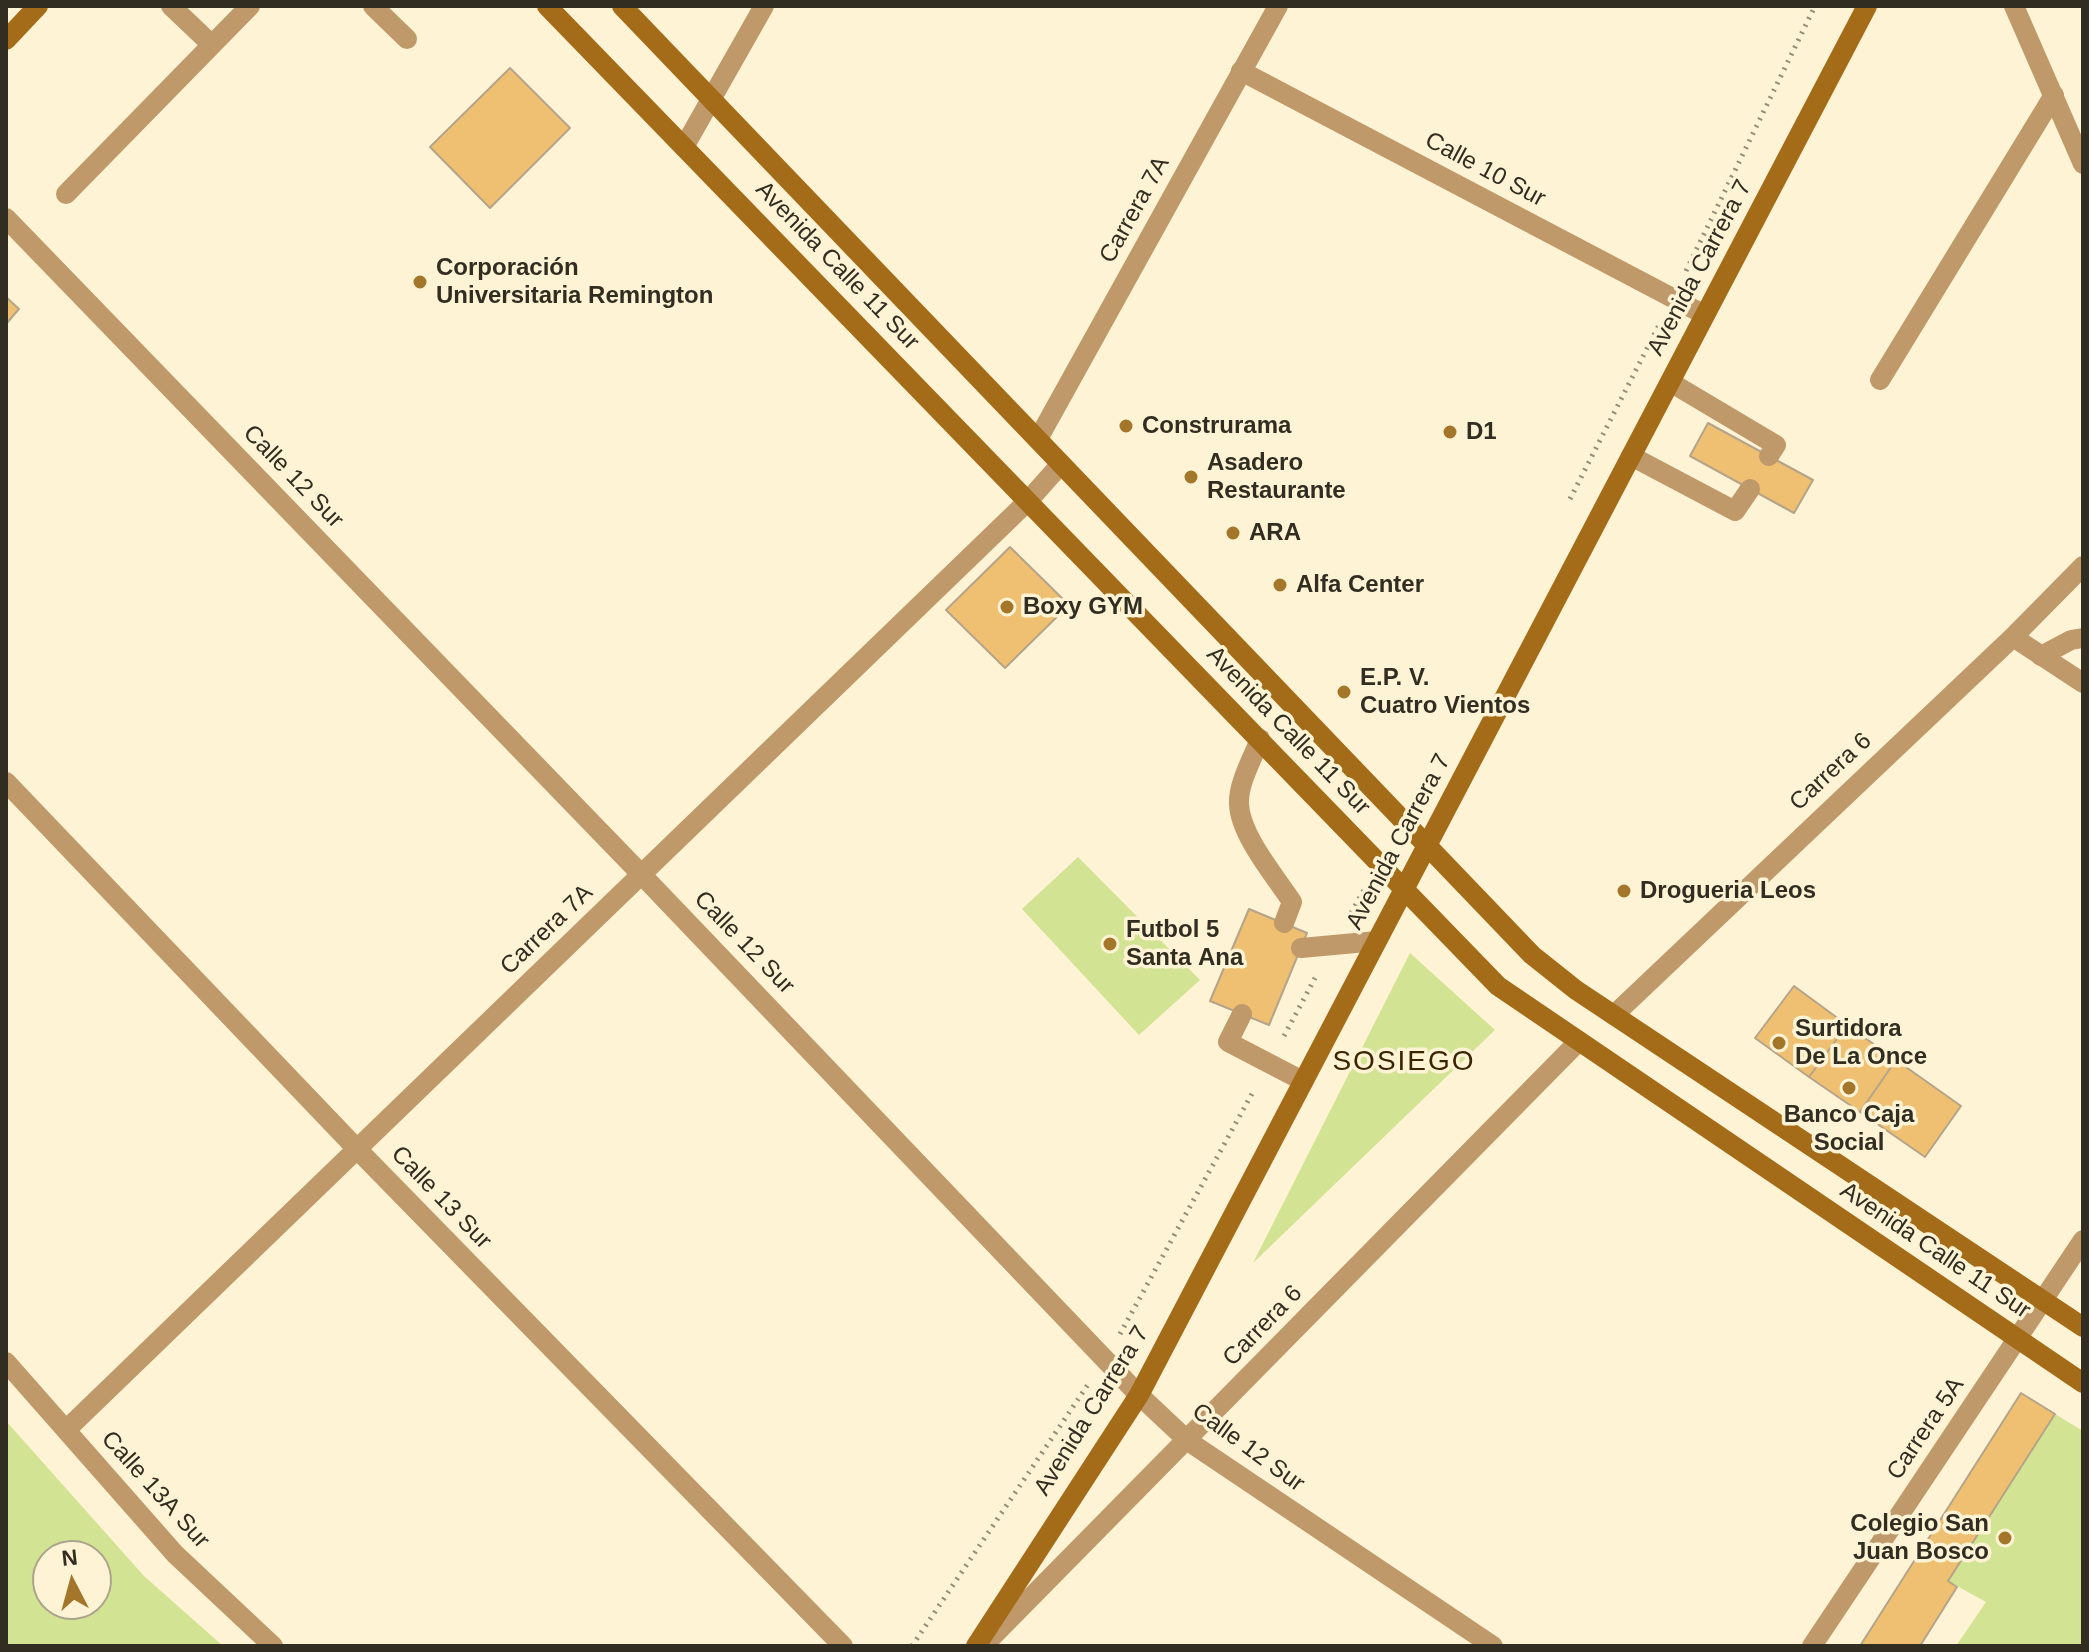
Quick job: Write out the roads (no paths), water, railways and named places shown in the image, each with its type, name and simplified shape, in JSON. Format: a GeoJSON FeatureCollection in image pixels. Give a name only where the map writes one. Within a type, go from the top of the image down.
{"type":"FeatureCollection","features":[{"type":"Feature","properties":{"kind":"main road"},"geometry":{"type":"LineString","coordinates":[[6,40],[38,6]]}},
{"type":"Feature","properties":{"kind":"main road","name":"Avenida Calle 11 Sur"},"geometry":{"type":"LineString","coordinates":[[547,6],[1498,986],[2083,1383]]}},
{"type":"Feature","properties":{"kind":"main road","name":"Avenida Calle 11 Sur"},"geometry":{"type":"LineString","coordinates":[[622,6],[1532,955],[1614,1015],[2083,1327]]}},
{"type":"Feature","properties":{"kind":"main road","name":"Avenida Carrera 7"},"geometry":{"type":"LineString","coordinates":[[976,1646],[1139,1395],[1867,6]]}},
{"type":"Feature","properties":{"kind":"street"},"geometry":{"type":"LineString","coordinates":[[171,6],[212,45]]}},
{"type":"Feature","properties":{"kind":"street"},"geometry":{"type":"LineString","coordinates":[[66,194],[250,6]]}},
{"type":"Feature","properties":{"kind":"street"},"geometry":{"type":"LineString","coordinates":[[373,6],[407,39]]}},
{"type":"Feature","properties":{"kind":"street"},"geometry":{"type":"LineString","coordinates":[[684,147],[764,6]]}},
{"type":"Feature","properties":{"kind":"street","name":"Carrera 7A"},"geometry":{"type":"LineString","coordinates":[[1038,439],[1278,6]]}},
{"type":"Feature","properties":{"kind":"street"},"geometry":{"type":"LineString","coordinates":[[2014,6],[2083,164]]}},
{"type":"Feature","properties":{"kind":"street","name":"Calle 10 Sur"},"geometry":{"type":"LineString","coordinates":[[1241,71],[1705,315]]}},
{"type":"Feature","properties":{"kind":"street"},"geometry":{"type":"LineString","coordinates":[[1880,380],[2054,95]]}},
{"type":"Feature","properties":{"kind":"street","name":"Calle 12 Sur"},"geometry":{"type":"LineString","coordinates":[[6,218],[641,874],[1139,1395],[1188,1441],[1493,1646]]}},
{"type":"Feature","properties":{"kind":"street"},"geometry":{"type":"LineString","coordinates":[[1670,382],[1776,445],[1769,456]]}},
{"type":"Feature","properties":{"kind":"street"},"geometry":{"type":"LineString","coordinates":[[1631,456],[1735,511],[1750,489]]}},
{"type":"Feature","properties":{"kind":"street","name":"Carrera 7A"},"geometry":{"type":"LineString","coordinates":[[66,1430],[1028,501],[1061,464]]}},
{"type":"Feature","properties":{"kind":"street","name":"Carrera 6"},"geometry":{"type":"LineString","coordinates":[[1614,1015],[2013,637],[2083,566]]}},
{"type":"Feature","properties":{"kind":"street"},"geometry":{"type":"LineString","coordinates":[[2013,637],[2083,683]]}},
{"type":"Feature","properties":{"kind":"street"},"geometry":{"type":"LineString","coordinates":[[2041,656],[2071,640],[2083,638]]}},
{"type":"Feature","properties":{"kind":"street"},"geometry":{"type":"LineString","coordinates":[[1260,739],[1238,803],[1244,827],[1292,902],[1284,923]]}},
{"type":"Feature","properties":{"kind":"street","name":"Calle 13 Sur"},"geometry":{"type":"LineString","coordinates":[[6,782],[357,1149],[843,1646]]}},
{"type":"Feature","properties":{"kind":"street"},"geometry":{"type":"LineString","coordinates":[[1301,948],[1377,941]]}},
{"type":"Feature","properties":{"kind":"street"},"geometry":{"type":"LineString","coordinates":[[1242,1014],[1228,1042],[1303,1081]]}},
{"type":"Feature","properties":{"kind":"street","name":"Carrera 6"},"geometry":{"type":"LineString","coordinates":[[983,1646],[1579,1041]]}},
{"type":"Feature","properties":{"kind":"street","name":"Carrera 5A"},"geometry":{"type":"LineString","coordinates":[[1812,1646],[2083,1240]]}},
{"type":"Feature","properties":{"kind":"street","name":"Calle 13A Sur"},"geometry":{"type":"LineString","coordinates":[[6,1362],[175,1554],[273,1646]]}},
{"type":"Feature","properties":{"kind":"place","name":"Corporación Universitaria Remington"},"geometry":{"type":"Point","coordinates":[420,282]}},
{"type":"Feature","properties":{"kind":"place","name":"Construrama"},"geometry":{"type":"Point","coordinates":[1126,426]}},
{"type":"Feature","properties":{"kind":"place","name":"D1"},"geometry":{"type":"Point","coordinates":[1450,432]}},
{"type":"Feature","properties":{"kind":"place","name":"Asadero Restaurante"},"geometry":{"type":"Point","coordinates":[1191,477]}},
{"type":"Feature","properties":{"kind":"place","name":"ARA"},"geometry":{"type":"Point","coordinates":[1233,533]}},
{"type":"Feature","properties":{"kind":"place","name":"Alfa Center"},"geometry":{"type":"Point","coordinates":[1280,585]}},
{"type":"Feature","properties":{"kind":"place","name":"Boxy GYM"},"geometry":{"type":"Point","coordinates":[1007,607]}},
{"type":"Feature","properties":{"kind":"place","name":"E.P. V. Cuatro Vientos"},"geometry":{"type":"Point","coordinates":[1344,692]}},
{"type":"Feature","properties":{"kind":"place","name":"Drogueria Leos"},"geometry":{"type":"Point","coordinates":[1624,891]}},
{"type":"Feature","properties":{"kind":"place","name":"Futbol 5 Santa Ana"},"geometry":{"type":"Point","coordinates":[1110,944]}},
{"type":"Feature","properties":{"kind":"place","name":"Surtidora De La Once"},"geometry":{"type":"Point","coordinates":[1779,1043]}},
{"type":"Feature","properties":{"kind":"place","name":"Banco Caja Social"},"geometry":{"type":"Point","coordinates":[1849,1088]}},
{"type":"Feature","properties":{"kind":"place","name":"Colegio San Juan Bosco"},"geometry":{"type":"Point","coordinates":[2005,1538]}},
{"type":"Feature","properties":{"kind":"district","name":"SOSIEGO"},"geometry":{"type":"Point","coordinates":[1404,1062]}}]}
